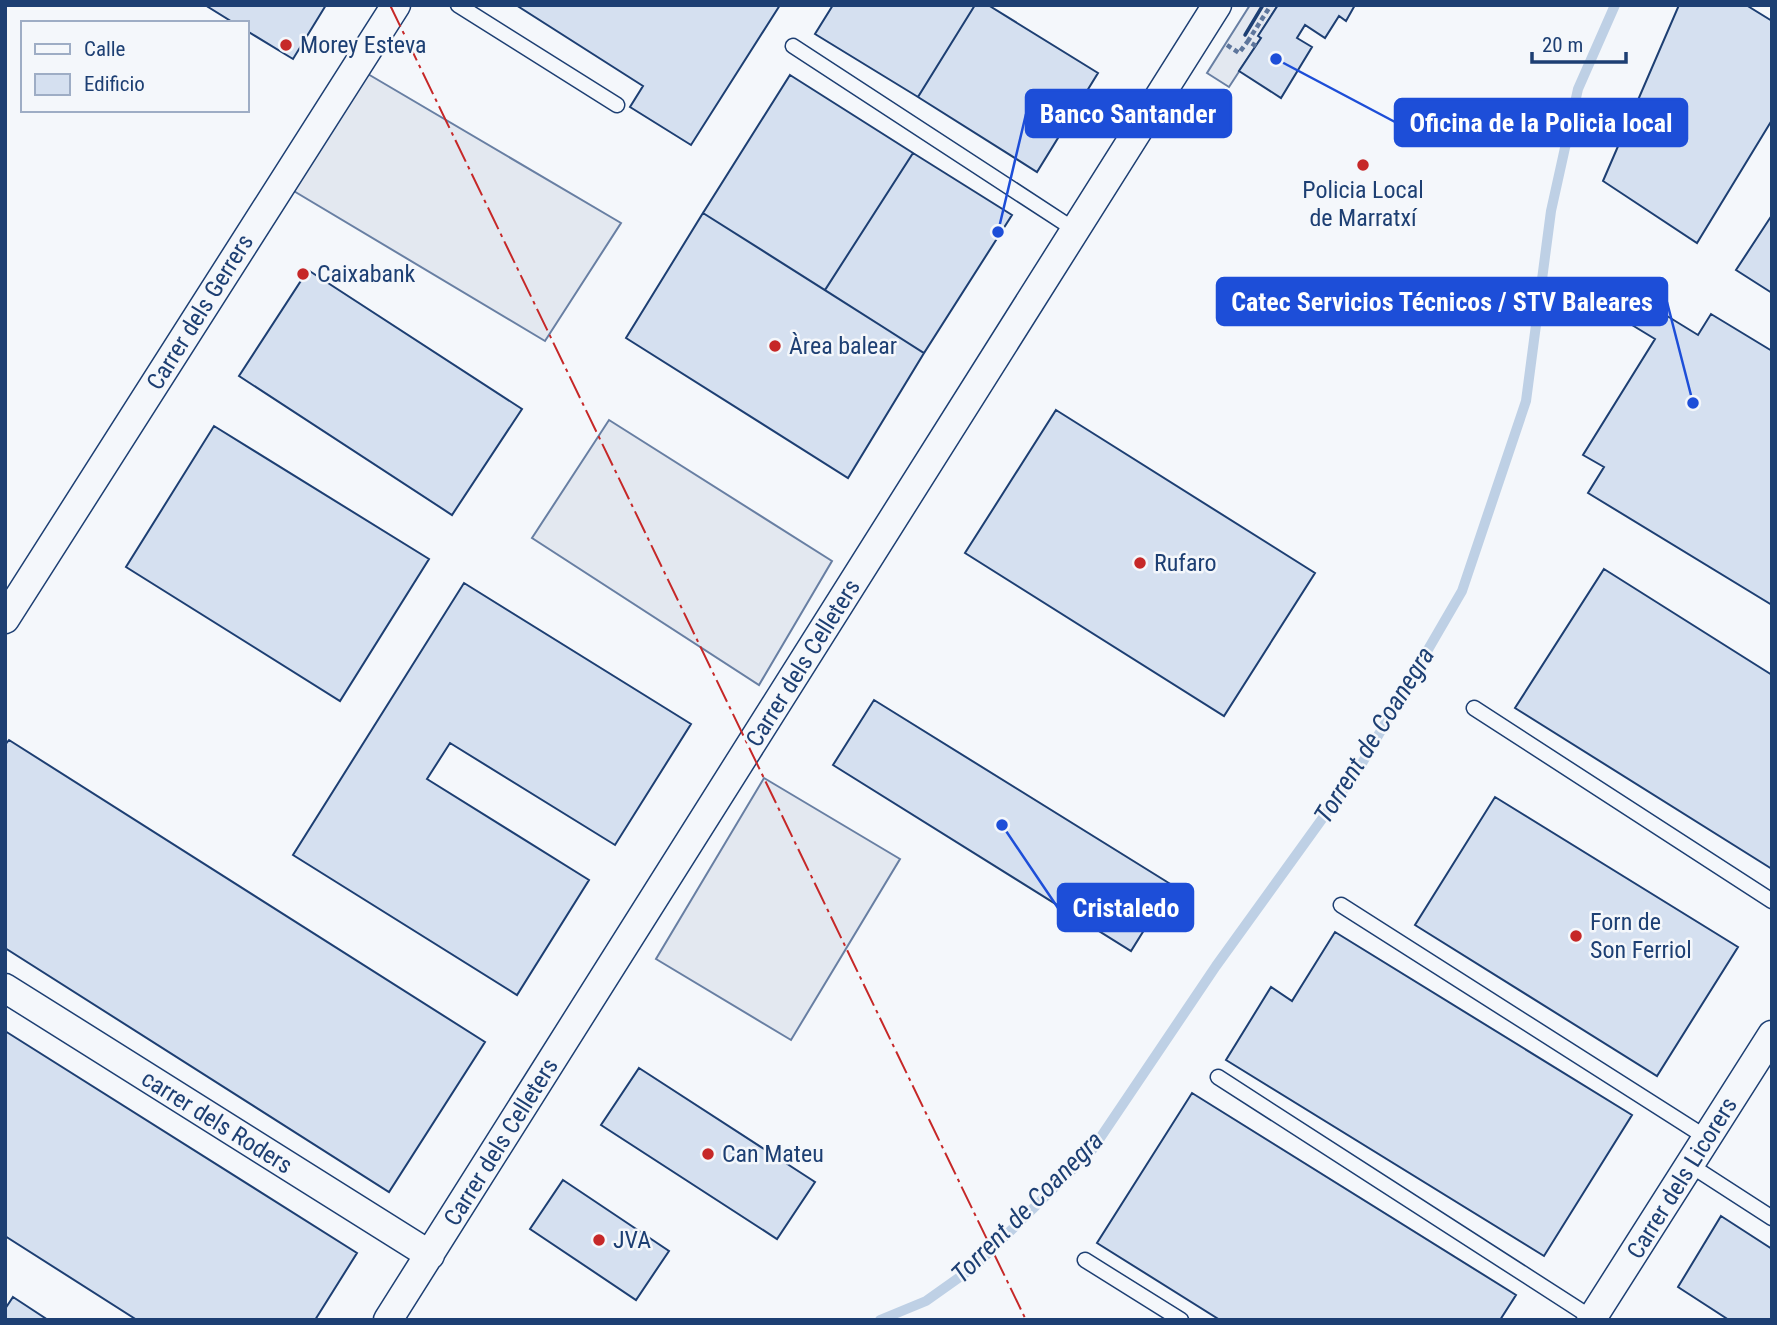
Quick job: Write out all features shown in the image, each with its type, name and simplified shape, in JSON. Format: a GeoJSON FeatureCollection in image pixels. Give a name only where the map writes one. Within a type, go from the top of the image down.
{"type":"FeatureCollection","features":[{"type":"Feature","properties":{"kind":"street","name":"Carrer dels Gerrers"},"geometry":{"type":"LineString","coordinates":[[5,619],[396,5]]}},
{"type":"Feature","properties":{"kind":"street","name":"Carrer dels Celleters"},"geometry":{"type":"LineString","coordinates":[[388,1320],[1217,5]]}},
{"type":"Feature","properties":{"kind":"street","name":"carrer dels Roders"},"geometry":{"type":"LineString","coordinates":[[5,988],[429,1255]]}},
{"type":"Feature","properties":{"kind":"street","name":"Carrer dels Licorers"},"geometry":{"type":"LineString","coordinates":[[1591,1319],[1772,1035]]}},
{"type":"Feature","properties":{"kind":"lane"},"geometry":{"type":"LineString","coordinates":[[458,5],[617,105]]}},
{"type":"Feature","properties":{"kind":"lane"},"geometry":{"type":"LineString","coordinates":[[793,46],[1075,230]]}},
{"type":"Feature","properties":{"kind":"lane"},"geometry":{"type":"LineString","coordinates":[[1474,708],[1772,901]]}},
{"type":"Feature","properties":{"kind":"lane"},"geometry":{"type":"LineString","coordinates":[[1340,905],[1707,1138]]}},
{"type":"Feature","properties":{"kind":"lane"},"geometry":{"type":"LineString","coordinates":[[1218,1077],[1591,1319]]}},
{"type":"Feature","properties":{"kind":"lane"},"geometry":{"type":"LineString","coordinates":[[1690,1165],[1772,1218]]}},
{"type":"Feature","properties":{"kind":"lane"},"geometry":{"type":"LineString","coordinates":[[1085,1260],[1181,1320]]}},
{"type":"Feature","properties":{"kind":"path"},"geometry":{"type":"LineString","coordinates":[[1256,46],[1248,41],[1271,5]]}},
{"type":"Feature","properties":{"kind":"shaded area"},"geometry":{"type":"Polygon","coordinates":[[[1250,5],[1278,5],[1259,35],[1261,38],[1229,87],[1207,73],[1250,5]]]}},
{"type":"Feature","properties":{"kind":"shaded area"},"geometry":{"type":"Polygon","coordinates":[[[356,67],[621,223],[545,341],[282,184],[356,67]]]}},
{"type":"Feature","properties":{"kind":"shaded area"},"geometry":{"type":"Polygon","coordinates":[[[609,420],[832,561],[759,685],[532,538],[609,420]]]}},
{"type":"Feature","properties":{"kind":"shaded area"},"geometry":{"type":"Polygon","coordinates":[[[764,778],[900,859],[791,1040],[656,959],[764,778]]]}},
{"type":"Feature","properties":{"kind":"building","name":"Morey Esteva"},"geometry":{"type":"Polygon","coordinates":[[[205,5],[326,5],[293,59],[248,32],[248,21],[231,21],[205,5]]]}},
{"type":"Feature","properties":{"kind":"building"},"geometry":{"type":"Polygon","coordinates":[[[516,5],[780,5],[691,145],[630,107],[643,86],[516,5]]]}},
{"type":"Feature","properties":{"kind":"building"},"geometry":{"type":"Polygon","coordinates":[[[833,5],[975,5],[918,97],[815,34],[833,5]]]}},
{"type":"Feature","properties":{"kind":"building"},"geometry":{"type":"Polygon","coordinates":[[[975,5],[988,5],[1098,73],[1037,172],[918,97],[975,5]]]}},
{"type":"Feature","properties":{"kind":"building"},"geometry":{"type":"Polygon","coordinates":[[[1278,5],[1355,5],[1346,21],[1339,16],[1325,38],[1305,25],[1297,38],[1312,47],[1281,98],[1239,71],[1261,38],[1258,36],[1278,5]]]}},
{"type":"Feature","properties":{"kind":"building"},"geometry":{"type":"Polygon","coordinates":[[[1679,5],[1746,5],[1772,21],[1772,120],[1697,243],[1603,181],[1679,5]]]}},
{"type":"Feature","properties":{"kind":"building"},"geometry":{"type":"Polygon","coordinates":[[[790,75],[913,153],[825,290],[703,213],[790,75]]]}},
{"type":"Feature","properties":{"kind":"building"},"geometry":{"type":"Polygon","coordinates":[[[913,153],[1012,215],[924,353],[825,290],[913,153]]]}},
{"type":"Feature","properties":{"kind":"building","name":"Àrea balear"},"geometry":{"type":"Polygon","coordinates":[[[703,213],[924,353],[848,478],[626,338],[703,213]]]}},
{"type":"Feature","properties":{"kind":"building"},"geometry":{"type":"Polygon","coordinates":[[[1772,215],[1772,293],[1736,270],[1772,215]]]}},
{"type":"Feature","properties":{"kind":"building"},"geometry":{"type":"Polygon","coordinates":[[[308,270],[522,409],[452,515],[239,376],[308,270]]]}},
{"type":"Feature","properties":{"kind":"building"},"geometry":{"type":"Polygon","coordinates":[[[1646,303],[1698,335],[1711,314],[1772,351],[1772,605],[1588,493],[1604,467],[1583,455],[1655,339],[1632,325],[1646,303]]]}},
{"type":"Feature","properties":{"kind":"building","name":"Rufaro"},"geometry":{"type":"Polygon","coordinates":[[[1056,410],[1315,573],[1224,716],[965,553],[1056,410]]]}},
{"type":"Feature","properties":{"kind":"building"},"geometry":{"type":"Polygon","coordinates":[[[214,426],[429,559],[340,701],[126,567],[214,426]]]}},
{"type":"Feature","properties":{"kind":"building"},"geometry":{"type":"Polygon","coordinates":[[[1604,569],[1772,675],[1772,869],[1515,708],[1604,569]]]}},
{"type":"Feature","properties":{"kind":"building"},"geometry":{"type":"Polygon","coordinates":[[[464,583],[691,724],[615,845],[450,743],[427,779],[589,880],[517,995],[293,855],[464,583]]]}},
{"type":"Feature","properties":{"kind":"building"},"geometry":{"type":"Polygon","coordinates":[[[874,700],[1172,885],[1131,951],[833,765],[874,700]]]}},
{"type":"Feature","properties":{"kind":"building"},"geometry":{"type":"Polygon","coordinates":[[[9,740],[485,1042],[389,1192],[5,948],[5,745],[9,740]]]}},
{"type":"Feature","properties":{"kind":"building","name":"Forn de Son Ferriol"},"geometry":{"type":"Polygon","coordinates":[[[1495,797],[1738,947],[1657,1076],[1415,925],[1495,797]]]}},
{"type":"Feature","properties":{"kind":"building"},"geometry":{"type":"Polygon","coordinates":[[[1335,932],[1632,1115],[1544,1256],[1226,1060],[1271,987],[1292,1001],[1335,932]]]}},
{"type":"Feature","properties":{"kind":"building"},"geometry":{"type":"Polygon","coordinates":[[[5,1031],[357,1253],[315,1320],[137,1320],[5,1236],[5,1031]]]}},
{"type":"Feature","properties":{"kind":"building","name":"Can Mateu"},"geometry":{"type":"Polygon","coordinates":[[[639,1068],[815,1182],[777,1239],[601,1125],[639,1068]]]}},
{"type":"Feature","properties":{"kind":"building"},"geometry":{"type":"Polygon","coordinates":[[[1192,1093],[1516,1295],[1500,1320],[1220,1320],[1097,1243],[1192,1093]]]}},
{"type":"Feature","properties":{"kind":"building","name":"JVA"},"geometry":{"type":"Polygon","coordinates":[[[563,1180],[669,1251],[636,1300],[530,1229],[563,1180]]]}},
{"type":"Feature","properties":{"kind":"building"},"geometry":{"type":"Polygon","coordinates":[[[1721,1216],[1772,1249],[1772,1320],[1729,1320],[1678,1287],[1721,1216]]]}},
{"type":"Feature","properties":{"kind":"building"},"geometry":{"type":"Polygon","coordinates":[[[13,1297],[48,1320],[5,1320],[5,1309],[13,1297]]]}},
{"type":"Feature","properties":{"kind":"waterway","name":"Torrent de Coanegra"},"geometry":{"type":"LineString","coordinates":[[880,1320],[926,1301],[974,1267],[1092,1150],[1216,966],[1361,765],[1462,591],[1526,401],[1551,211],[1578,89],[1615,5]]}},
{"type":"Feature","properties":{"kind":"wall"},"geometry":{"type":"LineString","coordinates":[[1245,35],[1263,5]]}},
{"type":"Feature","properties":{"kind":"power"},"geometry":{"type":"LineString","coordinates":[[390,5],[1026,1320]]}},
{"type":"Feature","properties":{"kind":"place","name":"Morey Esteva"},"geometry":{"type":"Point","coordinates":[286,45]}},
{"type":"Feature","properties":{"kind":"place","name":"Oficina de la Policia local"},"geometry":{"type":"Point","coordinates":[1276,59]}},
{"type":"Feature","properties":{"kind":"place","name":"Policia Local de Marratxí"},"geometry":{"type":"Point","coordinates":[1363,165]}},
{"type":"Feature","properties":{"kind":"place","name":"Banco Santander"},"geometry":{"type":"Point","coordinates":[998,232]}},
{"type":"Feature","properties":{"kind":"place","name":"Caixabank"},"geometry":{"type":"Point","coordinates":[303,274]}},
{"type":"Feature","properties":{"kind":"place","name":"Àrea balear"},"geometry":{"type":"Point","coordinates":[775,346]}},
{"type":"Feature","properties":{"kind":"place","name":"Catec Servicios Técnicos / STV Baleares"},"geometry":{"type":"Point","coordinates":[1693,403]}},
{"type":"Feature","properties":{"kind":"place","name":"Rufaro"},"geometry":{"type":"Point","coordinates":[1140,563]}},
{"type":"Feature","properties":{"kind":"place","name":"Cristaledo"},"geometry":{"type":"Point","coordinates":[1002,825]}},
{"type":"Feature","properties":{"kind":"place","name":"Forn de Son Ferriol"},"geometry":{"type":"Point","coordinates":[1576,936]}},
{"type":"Feature","properties":{"kind":"place","name":"Can Mateu"},"geometry":{"type":"Point","coordinates":[708,1154]}},
{"type":"Feature","properties":{"kind":"place","name":"JVA"},"geometry":{"type":"Point","coordinates":[599,1240]}}]}
